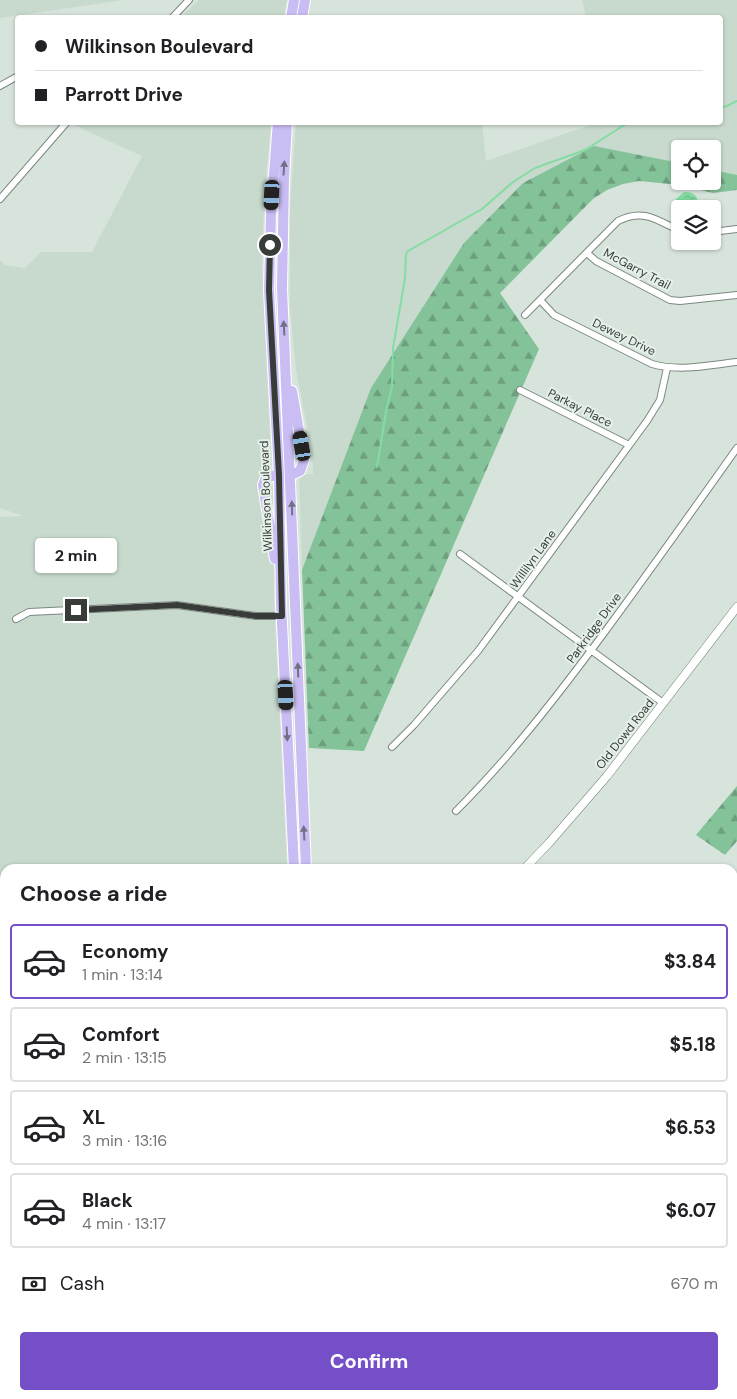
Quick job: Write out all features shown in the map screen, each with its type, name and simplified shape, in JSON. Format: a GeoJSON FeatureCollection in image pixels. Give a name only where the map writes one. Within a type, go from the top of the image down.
{"type":"FeatureCollection","features":[{"type":"Feature","properties":{"kind":"main road"},"geometry":{"type":"LineString","coordinates":[[292,15],[294,0]]}},
{"type":"Feature","properties":{"kind":"main road"},"geometry":{"type":"LineString","coordinates":[[302,15],[305,0]]}},
{"type":"Feature","properties":{"kind":"main road","name":"Wilkinson Boulevard"},"geometry":{"type":"LineString","coordinates":[[278,125],[271,214],[269,290],[279,475],[281,603],[294,864]]}},
{"type":"Feature","properties":{"kind":"main road"},"geometry":{"type":"LineString","coordinates":[[287,125],[282,289],[285,346],[304,460],[300,471],[291,475]]}},
{"type":"Feature","properties":{"kind":"main road"},"geometry":{"type":"LineString","coordinates":[[279,475],[266,477],[263,485],[281,603]]}},
{"type":"Feature","properties":{"kind":"main road","name":"Wilkinson Boulevard"},"geometry":{"type":"LineString","coordinates":[[291,475],[306,864]]}},
{"type":"Feature","properties":{"kind":"street"},"geometry":{"type":"LineString","coordinates":[[175,15],[189,0]]}},
{"type":"Feature","properties":{"kind":"street"},"geometry":{"type":"LineString","coordinates":[[0,86],[15,78]]}},
{"type":"Feature","properties":{"kind":"street"},"geometry":{"type":"LineString","coordinates":[[0,199],[64,125]]}},
{"type":"Feature","properties":{"kind":"street"},"geometry":{"type":"LineString","coordinates":[[271,214],[283,214]]}},
{"type":"Feature","properties":{"kind":"street"},"geometry":{"type":"LineString","coordinates":[[525,316],[618,221],[627,216],[637,214],[648,216],[671,227]]}},
{"type":"Feature","properties":{"kind":"street"},"geometry":{"type":"LineString","coordinates":[[721,231],[737,229]]}},
{"type":"Feature","properties":{"kind":"street","name":"McGarry Trail"},"geometry":{"type":"LineString","coordinates":[[587,253],[596,261],[670,300],[680,301],[737,295]]}},
{"type":"Feature","properties":{"kind":"street","name":"Dewey Drive"},"geometry":{"type":"LineString","coordinates":[[540,300],[554,315],[652,364],[681,369],[737,362]]}},
{"type":"Feature","properties":{"kind":"street","name":"Willilyn Lane"},"geometry":{"type":"LineString","coordinates":[[392,747],[414,726],[488,639],[647,421],[660,400],[667,368]]}},
{"type":"Feature","properties":{"kind":"street","name":"Parkay Place"},"geometry":{"type":"LineString","coordinates":[[520,390],[629,445]]}},
{"type":"Feature","properties":{"kind":"street","name":"Parkridge Drive"},"geometry":{"type":"LineString","coordinates":[[456,811],[506,757],[592,650],[737,448]]}},
{"type":"Feature","properties":{"kind":"street"},"geometry":{"type":"LineString","coordinates":[[279,475],[291,475]]}},
{"type":"Feature","properties":{"kind":"street"},"geometry":{"type":"LineString","coordinates":[[460,554],[664,703]]}},
{"type":"Feature","properties":{"kind":"street"},"geometry":{"type":"LineString","coordinates":[[16,619],[29,612],[177,605],[256,616],[282,616]]}},
{"type":"Feature","properties":{"kind":"street","name":"Old Dowd Road"},"geometry":{"type":"LineString","coordinates":[[529,864],[607,776],[737,607]]}},
{"type":"Feature","properties":{"kind":"street"},"geometry":{"type":"LineString","coordinates":[[730,617],[737,622]]}},
{"type":"Feature","properties":{"kind":"shaded area"},"geometry":{"type":"Polygon","coordinates":[[[0,0],[124,0],[15,15],[0,18],[0,0]]]}},
{"type":"Feature","properties":{"kind":"shaded area"},"geometry":{"type":"Polygon","coordinates":[[[199,0],[287,0],[284,15],[183,15],[199,0]]]}},
{"type":"Feature","properties":{"kind":"shaded area"},"geometry":{"type":"Polygon","coordinates":[[[582,0],[737,0],[737,175],[721,172],[721,140],[671,140],[671,161],[594,146],[371,388],[302,570],[299,475],[313,474],[312,453],[296,370],[290,308],[290,207],[296,125],[482,125],[486,161],[590,125],[723,125],[723,15],[586,15],[582,0]]]}},
{"type":"Feature","properties":{"kind":"shaded area"},"geometry":{"type":"Polygon","coordinates":[[[74,125],[271,125],[264,198],[262,266],[275,546],[274,601],[287,864],[0,864],[0,517],[23,516],[0,508],[0,260],[5,265],[25,268],[41,252],[92,252],[142,156],[74,125]]]}},
{"type":"Feature","properties":{"kind":"green space"},"geometry":{"type":"Polygon","coordinates":[[[594,146],[671,161],[671,184],[639,181],[607,190],[593,199],[500,293],[539,349],[364,751],[309,748],[302,570],[371,388],[464,243],[523,183],[594,146]]]}},
{"type":"Feature","properties":{"kind":"green space"},"geometry":{"type":"Polygon","coordinates":[[[721,172],[737,175],[737,190],[713,193],[701,190],[721,190],[721,172]]]}},
{"type":"Feature","properties":{"kind":"green space"},"geometry":{"type":"Polygon","coordinates":[[[737,786],[737,841],[725,855],[696,835],[737,786]]]}},
{"type":"Feature","properties":{"kind":"water"},"geometry":{"type":"Polygon","coordinates":[[[684,192],[694,194],[698,200],[675,200],[684,192]]]}},
{"type":"Feature","properties":{"kind":"waterway"},"geometry":{"type":"LineString","coordinates":[[723,107],[737,101]]}},
{"type":"Feature","properties":{"kind":"waterway"},"geometry":{"type":"LineString","coordinates":[[377,467],[392,386],[393,348],[405,278],[406,254],[408,251],[482,209],[513,182],[535,168],[585,150],[624,125]]}},
{"type":"Feature","properties":{"kind":"route"},"geometry":{"type":"LineString","coordinates":[[76,610],[177,605],[256,616],[282,616],[279,475],[269,290],[270,245]]}}]}
